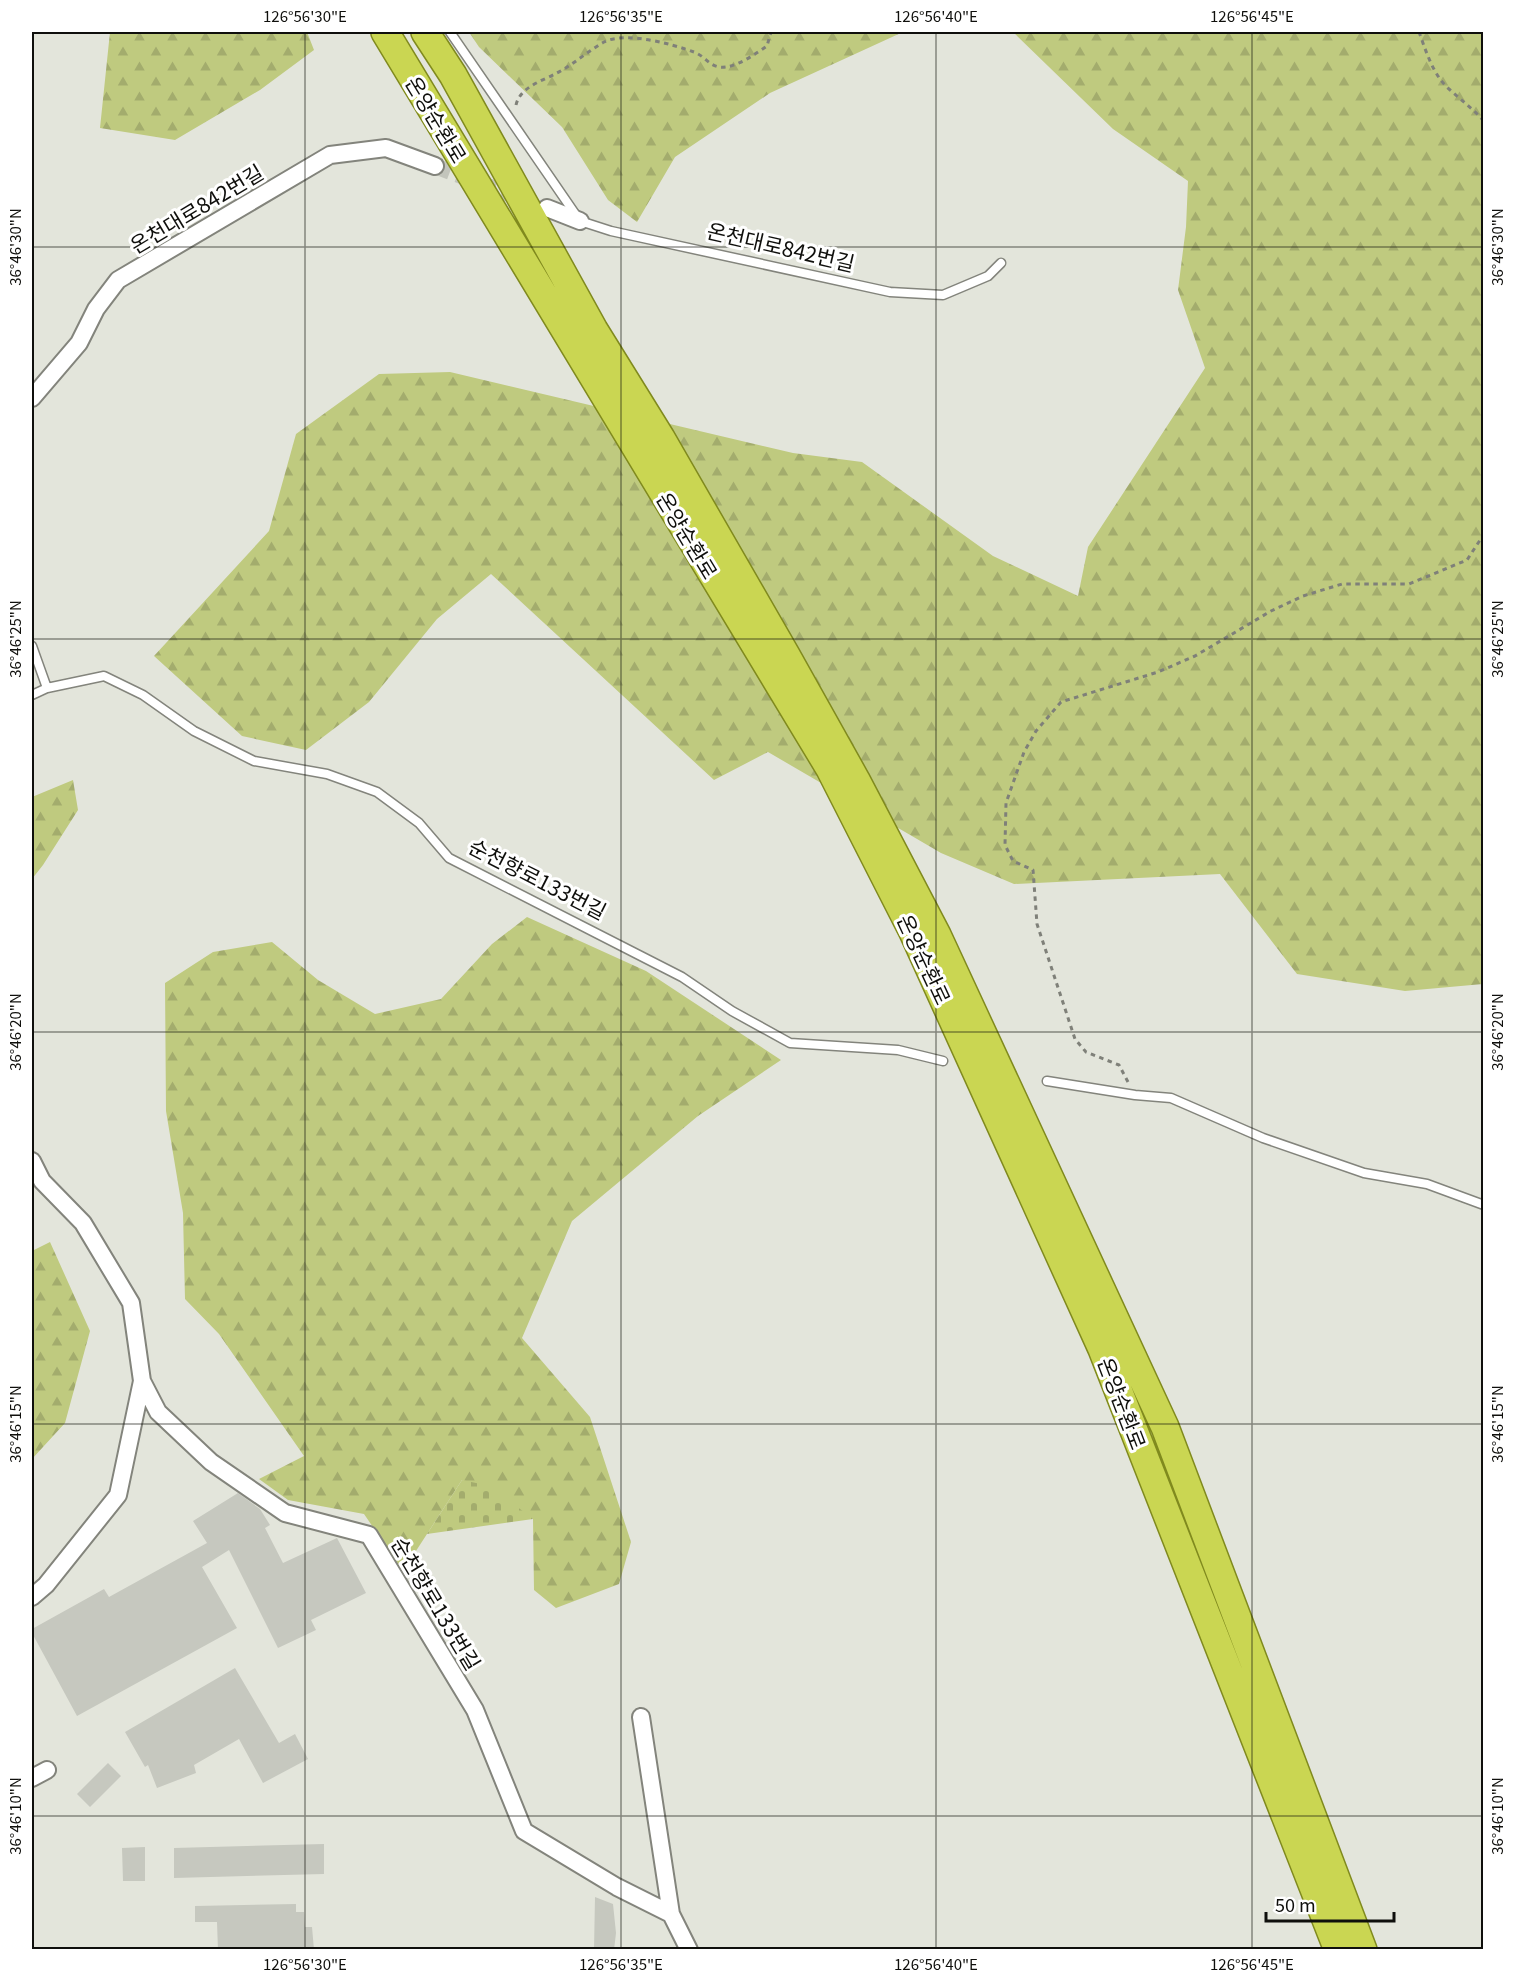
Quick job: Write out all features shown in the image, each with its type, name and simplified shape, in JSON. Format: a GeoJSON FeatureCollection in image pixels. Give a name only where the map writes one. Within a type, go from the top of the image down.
{"type":"FeatureCollection","features":[{"type":"Feature","properties":{"kind":"highway","name":"온양순환로"},"geometry":{"type":"LineString","coordinates":[[385,32],[830,769],[913,932],[1102,1349],[1338,1950]]}},
{"type":"Feature","properties":{"kind":"highway","name":"온양순환로"},"geometry":{"type":"LineString","coordinates":[[424,32],[453,75],[594,330],[661,438],[780,645],[856,780],[937,934],[1165,1427],[1363,1950]]}},
{"type":"Feature","properties":{"kind":"street","name":"온천대로842번길"},"geometry":{"type":"LineString","coordinates":[[32,398],[79,344],[96,309],[118,280],[330,154],[386,148],[435,166]]}},
{"type":"Feature","properties":{"kind":"street","name":"온천대로842번길"},"geometry":{"type":"LineString","coordinates":[[547,208],[580,221]]}},
{"type":"Feature","properties":{"kind":"street","name":"순천향로133번길"},"geometry":{"type":"LineString","coordinates":[[32,1161],[42,1181],[83,1223],[131,1303],[142,1381],[158,1412],[211,1462],[285,1513],[369,1535],[475,1710],[524,1831],[617,1887],[671,1914]]}},
{"type":"Feature","properties":{"kind":"street"},"geometry":{"type":"LineString","coordinates":[[32,1597],[46,1585],[118,1496],[142,1381]]}},
{"type":"Feature","properties":{"kind":"street"},"geometry":{"type":"LineString","coordinates":[[641,1717],[671,1914],[688,1950]]}},
{"type":"Feature","properties":{"kind":"street"},"geometry":{"type":"LineString","coordinates":[[32,1778],[47,1770]]}},
{"type":"Feature","properties":{"kind":"lane"},"geometry":{"type":"LineString","coordinates":[[450,32],[580,221]]}},
{"type":"Feature","properties":{"kind":"lane","name":"온천대로842번길"},"geometry":{"type":"LineString","coordinates":[[580,221],[611,231],[890,292],[943,295],[988,276],[1001,263]]}},
{"type":"Feature","properties":{"kind":"lane"},"geometry":{"type":"LineString","coordinates":[[32,646],[47,688]]}},
{"type":"Feature","properties":{"kind":"lane","name":"순천향로133번길"},"geometry":{"type":"LineString","coordinates":[[32,695],[47,688],[104,676],[143,694],[194,731],[254,761],[327,774],[377,792],[419,823],[449,858],[682,978],[732,1011],[790,1043],[898,1050],[943,1061]]}},
{"type":"Feature","properties":{"kind":"lane"},"geometry":{"type":"LineString","coordinates":[[1047,1081],[1135,1095],[1171,1098],[1263,1138],[1353,1169],[1427,1184],[1484,1205]]}},
{"type":"Feature","properties":{"kind":"path"},"geometry":{"type":"LineString","coordinates":[[512,122],[518,97],[531,86],[573,64],[605,42],[643,39],[678,46],[699,54],[711,66],[726,67],[767,46],[771,32]]}},
{"type":"Feature","properties":{"kind":"path"},"geometry":{"type":"LineString","coordinates":[[1419,32],[1426,54],[1448,88],[1466,102],[1484,121]]}},
{"type":"Feature","properties":{"kind":"path"},"geometry":{"type":"LineString","coordinates":[[1135,1095],[1119,1065],[1086,1052],[1075,1039],[1037,924],[1033,870],[1013,861],[1005,845],[1006,803],[1024,752],[1036,731],[1061,702],[1158,672],[1195,656],[1271,611],[1303,596],[1342,584],[1410,584],[1467,560],[1484,534]]}},
{"type":"Feature","properties":{"kind":"green space"},"geometry":{"type":"Polygon","coordinates":[[[110,32],[307,32],[314,50],[260,90],[175,140],[100,128],[110,32]]]}},
{"type":"Feature","properties":{"kind":"green space"},"geometry":{"type":"Polygon","coordinates":[[[469,32],[903,32],[770,93],[675,157],[637,222],[608,200],[562,127],[479,47],[469,32]]]}},
{"type":"Feature","properties":{"kind":"green space"},"geometry":{"type":"Polygon","coordinates":[[[1013,32],[1483,32],[1483,984],[1405,991],[1297,974],[1220,874],[1014,884],[941,853],[768,752],[714,780],[491,574],[437,619],[369,702],[306,750],[242,736],[154,656],[269,531],[296,434],[379,374],[450,372],[793,453],[862,462],[993,556],[1078,596],[1088,547],[1205,368],[1178,290],[1186,227],[1188,181],[1113,129],[1013,32]]]}},
{"type":"Feature","properties":{"kind":"green space"},"geometry":{"type":"Polygon","coordinates":[[[73,780],[78,810],[32,879],[32,797],[73,780]]]}},
{"type":"Feature","properties":{"kind":"green space"},"geometry":{"type":"Polygon","coordinates":[[[527,917],[646,971],[781,1060],[698,1116],[572,1221],[522,1338],[590,1417],[631,1542],[619,1584],[556,1608],[534,1590],[533,1519],[462,1480],[403,1571],[364,1514],[288,1500],[259,1479],[304,1456],[219,1334],[185,1299],[183,1213],[166,1111],[165,983],[213,952],[272,942],[318,980],[375,1014],[441,999],[492,944],[527,917]]]}},
{"type":"Feature","properties":{"kind":"green space"},"geometry":{"type":"Polygon","coordinates":[[[50,1242],[90,1331],[65,1423],[32,1459],[32,1251],[50,1242]]]}},
{"type":"Feature","properties":{"kind":"green space"},"geometry":{"type":"Polygon","coordinates":[[[462,1480],[490,1486],[533,1519],[427,1534],[462,1480]]]}},
{"type":"Feature","properties":{"kind":"building"},"geometry":{"type":"Polygon","coordinates":[[[238,1493],[260,1509],[270,1525],[265,1528],[283,1563],[337,1538],[366,1593],[311,1620],[316,1630],[278,1648],[229,1550],[202,1567],[237,1628],[77,1716],[32,1633],[32,1629],[104,1589],[109,1597],[207,1543],[193,1521],[238,1493]]]}},
{"type":"Feature","properties":{"kind":"building"},"geometry":{"type":"Polygon","coordinates":[[[235,1668],[279,1743],[295,1734],[308,1759],[263,1783],[239,1739],[194,1765],[196,1773],[157,1788],[148,1765],[145,1767],[125,1732],[235,1668]]]}},
{"type":"Feature","properties":{"kind":"building"},"geometry":{"type":"Polygon","coordinates":[[[108,1763],[121,1776],[90,1807],[77,1794],[108,1763]]]}},
{"type":"Feature","properties":{"kind":"building"},"geometry":{"type":"Polygon","coordinates":[[[324,1844],[324,1874],[174,1878],[174,1848],[324,1844]]]}},
{"type":"Feature","properties":{"kind":"building"},"geometry":{"type":"Polygon","coordinates":[[[145,1847],[145,1881],[123,1881],[122,1848],[145,1847]]]}},
{"type":"Feature","properties":{"kind":"building"},"geometry":{"type":"Polygon","coordinates":[[[595,1897],[613,1904],[616,1933],[614,1950],[594,1950],[595,1897]]]}},
{"type":"Feature","properties":{"kind":"building"},"geometry":{"type":"Polygon","coordinates":[[[296,1904],[296,1912],[304,1912],[305,1927],[312,1927],[314,1950],[218,1950],[217,1922],[195,1922],[195,1906],[296,1904]]]}},
{"type":"Feature","properties":{"kind":"tunnel"},"geometry":{"type":"LineString","coordinates":[[435,166],[522,199]]}}]}
